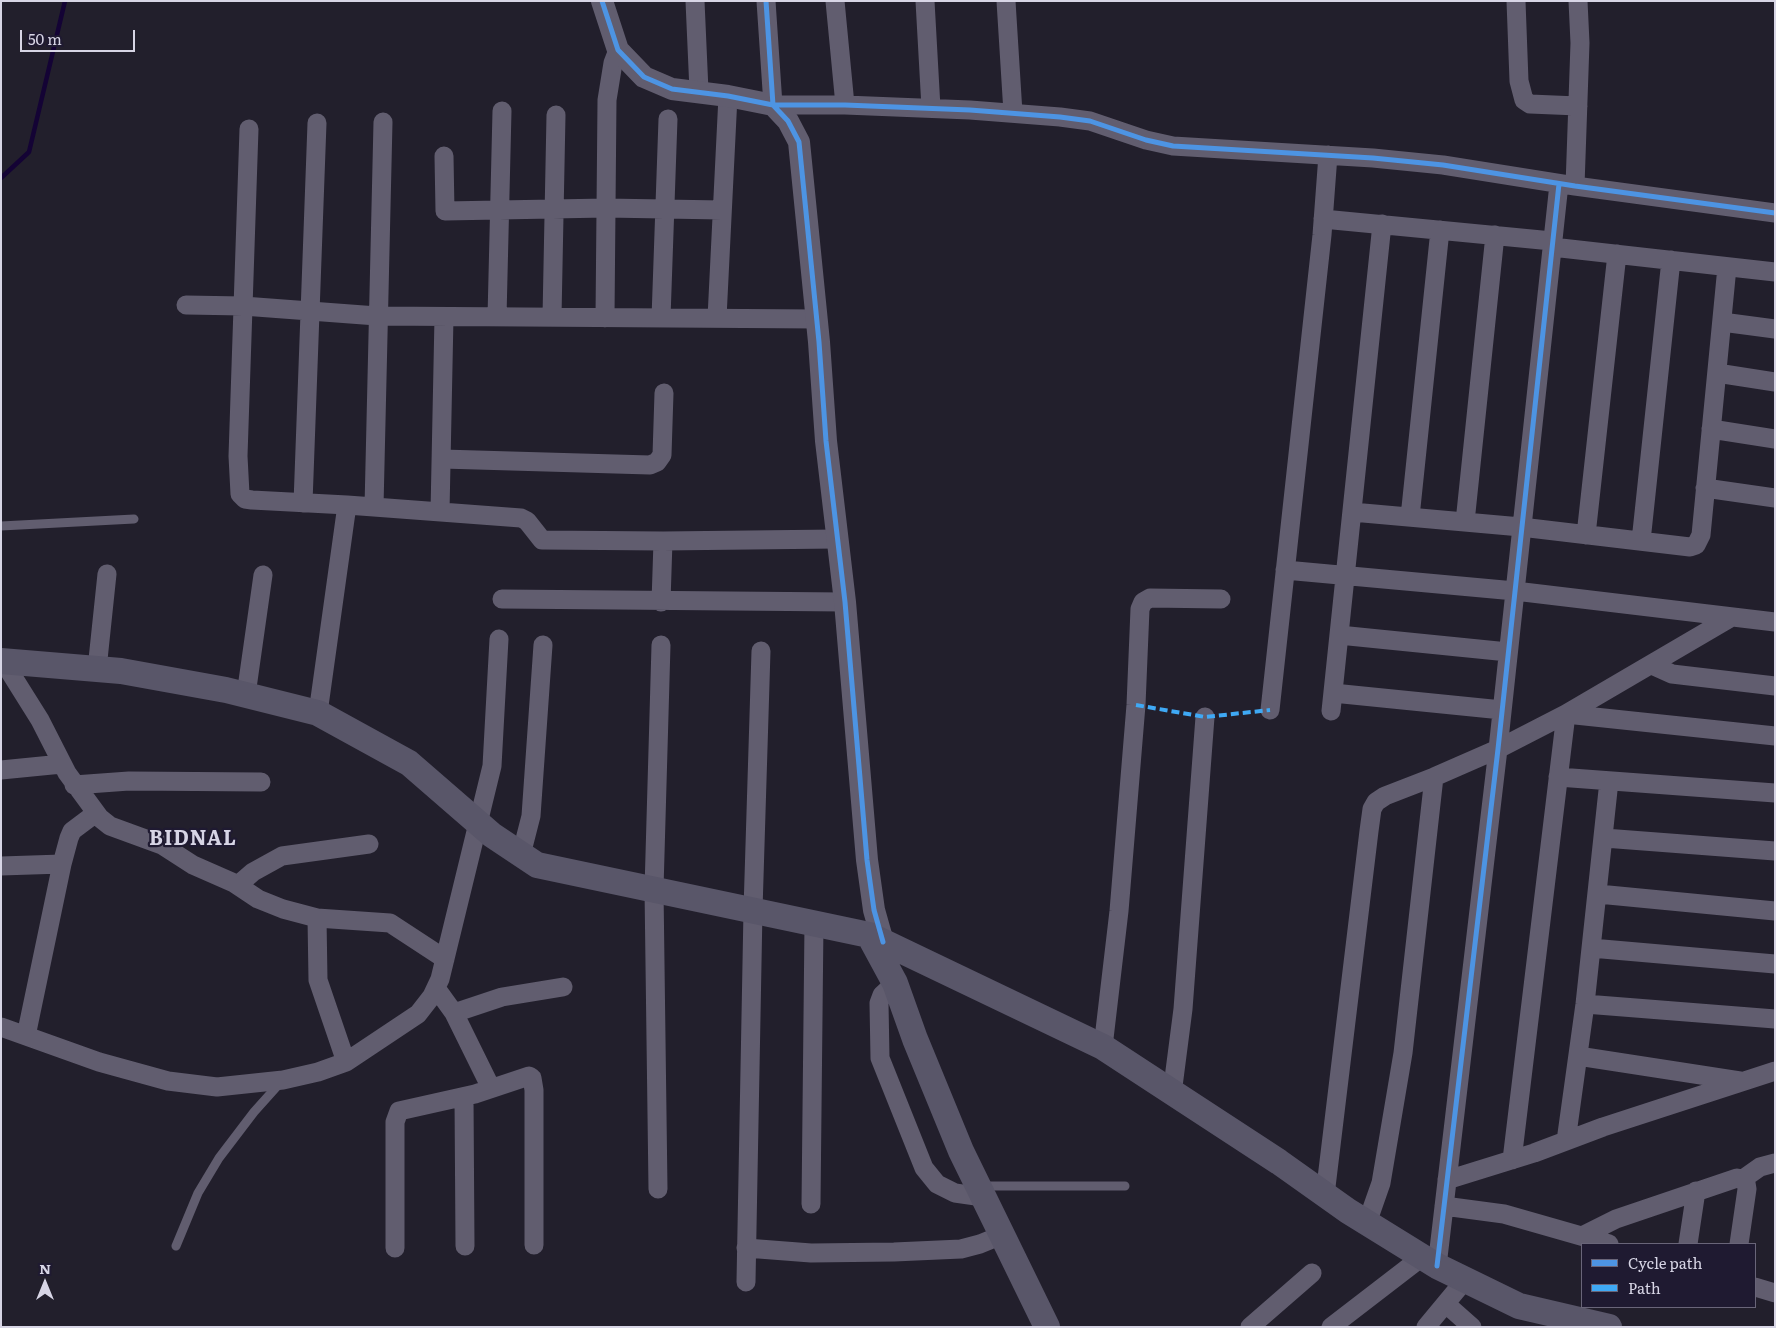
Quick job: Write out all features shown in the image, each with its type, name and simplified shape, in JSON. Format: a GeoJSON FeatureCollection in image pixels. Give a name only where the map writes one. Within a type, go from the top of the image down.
{"type":"FeatureCollection","features":[{"type":"Feature","properties":{"kind":"main road"},"geometry":{"type":"LineString","coordinates":[[2,661],[121,671],[246,694],[318,713],[409,763],[478,823],[536,865],[814,923],[876,938],[1103,1048],[1429,1262],[1519,1306],[1609,1327]]}},
{"type":"Feature","properties":{"kind":"main road"},"geometry":{"type":"LineString","coordinates":[[876,938],[957,1142],[1047,1327]]}},
{"type":"Feature","properties":{"kind":"street"},"geometry":{"type":"LineString","coordinates":[[602,1],[618,50],[644,77],[672,89],[698,91],[773,105],[931,108],[1013,113],[1090,121],[1146,140],[1172,146],[1328,155],[1443,166],[1775,213]]}},
{"type":"Feature","properties":{"kind":"street"},"geometry":{"type":"LineString","coordinates":[[694,1],[698,91]]}},
{"type":"Feature","properties":{"kind":"street"},"geometry":{"type":"LineString","coordinates":[[766,1],[773,105],[788,120],[798,142],[817,319],[836,539],[845,602],[867,860],[876,938]]}},
{"type":"Feature","properties":{"kind":"street"},"geometry":{"type":"LineString","coordinates":[[835,1],[845,105]]}},
{"type":"Feature","properties":{"kind":"street"},"geometry":{"type":"LineString","coordinates":[[925,1],[931,108]]}},
{"type":"Feature","properties":{"kind":"street"},"geometry":{"type":"LineString","coordinates":[[1006,1],[1013,113]]}},
{"type":"Feature","properties":{"kind":"street"},"geometry":{"type":"LineString","coordinates":[[1516,1],[1519,81],[1524,100],[1530,104],[1578,106]]}},
{"type":"Feature","properties":{"kind":"street"},"geometry":{"type":"LineString","coordinates":[[1331,1327],[1429,1262],[1444,1206],[1498,749],[1552,244],[1567,185],[1578,106],[1578,1]]}},
{"type":"Feature","properties":{"kind":"street"},"geometry":{"type":"LineString","coordinates":[[605,318],[607,100],[613,63],[618,50]]}},
{"type":"Feature","properties":{"kind":"street"},"geometry":{"type":"LineString","coordinates":[[717,318],[728,96]]}},
{"type":"Feature","properties":{"kind":"street"},"geometry":{"type":"LineString","coordinates":[[497,317],[502,111]]}},
{"type":"Feature","properties":{"kind":"street"},"geometry":{"type":"LineString","coordinates":[[552,317],[556,115]]}},
{"type":"Feature","properties":{"kind":"street"},"geometry":{"type":"LineString","coordinates":[[661,318],[668,118]]}},
{"type":"Feature","properties":{"kind":"street"},"geometry":{"type":"LineString","coordinates":[[374,508],[383,122]]}},
{"type":"Feature","properties":{"kind":"street"},"geometry":{"type":"LineString","coordinates":[[304,503],[317,123]]}},
{"type":"Feature","properties":{"kind":"street"},"geometry":{"type":"LineString","coordinates":[[249,130],[238,456],[240,494],[245,499],[521,518],[527,521],[542,540],[836,539]]}},
{"type":"Feature","properties":{"kind":"street"},"geometry":{"type":"LineString","coordinates":[[1270,710],[1323,219],[1328,155]]}},
{"type":"Feature","properties":{"kind":"street"},"geometry":{"type":"LineString","coordinates":[[444,156],[445,211],[606,208],[722,210]]}},
{"type":"Feature","properties":{"kind":"street"},"geometry":{"type":"LineString","coordinates":[[1323,219],[1495,235],[1617,254],[1775,272]]}},
{"type":"Feature","properties":{"kind":"street"},"geometry":{"type":"LineString","coordinates":[[1382,224],[1332,702],[1502,710]]}},
{"type":"Feature","properties":{"kind":"street"},"geometry":{"type":"LineString","coordinates":[[1410,517],[1440,230]]}},
{"type":"Feature","properties":{"kind":"street"},"geometry":{"type":"LineString","coordinates":[[1465,522],[1495,235]]}},
{"type":"Feature","properties":{"kind":"street"},"geometry":{"type":"LineString","coordinates":[[1586,535],[1617,254]]}},
{"type":"Feature","properties":{"kind":"street"},"geometry":{"type":"LineString","coordinates":[[1641,541],[1671,260]]}},
{"type":"Feature","properties":{"kind":"street"},"geometry":{"type":"LineString","coordinates":[[1352,512],[1522,527],[1690,547],[1696,545],[1701,535],[1727,267]]}},
{"type":"Feature","properties":{"kind":"street"},"geometry":{"type":"LineString","coordinates":[[186,305],[243,306],[311,313],[377,316],[817,319]]}},
{"type":"Feature","properties":{"kind":"street"},"geometry":{"type":"LineString","coordinates":[[440,512],[444,316]]}},
{"type":"Feature","properties":{"kind":"street"},"geometry":{"type":"LineString","coordinates":[[1722,322],[1775,329]]}},
{"type":"Feature","properties":{"kind":"street"},"geometry":{"type":"LineString","coordinates":[[1717,373],[1775,382]]}},
{"type":"Feature","properties":{"kind":"street"},"geometry":{"type":"LineString","coordinates":[[442,460],[650,465],[657,462],[662,455],[664,393]]}},
{"type":"Feature","properties":{"kind":"street"},"geometry":{"type":"LineString","coordinates":[[1711,429],[1775,439]]}},
{"type":"Feature","properties":{"kind":"street"},"geometry":{"type":"LineString","coordinates":[[1706,488],[1775,498]]}},
{"type":"Feature","properties":{"kind":"street"},"geometry":{"type":"LineString","coordinates":[[318,713],[347,505]]}},
{"type":"Feature","properties":{"kind":"street"},"geometry":{"type":"LineString","coordinates":[[661,602],[663,541]]}},
{"type":"Feature","properties":{"kind":"street"},"geometry":{"type":"LineString","coordinates":[[1285,570],[1514,591],[1775,622]]}},
{"type":"Feature","properties":{"kind":"street"},"geometry":{"type":"LineString","coordinates":[[97,669],[107,574]]}},
{"type":"Feature","properties":{"kind":"street"},"geometry":{"type":"LineString","coordinates":[[246,694],[263,574]]}},
{"type":"Feature","properties":{"kind":"street"},"geometry":{"type":"LineString","coordinates":[[1103,1048],[1120,901],[1136,705],[1140,608],[1143,602],[1150,598],[1221,598]]}},
{"type":"Feature","properties":{"kind":"street"},"geometry":{"type":"LineString","coordinates":[[502,599],[661,602],[845,602]]}},
{"type":"Feature","properties":{"kind":"street"},"geometry":{"type":"LineString","coordinates":[[1325,1195],[1372,809],[1376,802],[1385,796],[1434,778],[1498,749],[1566,714],[1730,618]]}},
{"type":"Feature","properties":{"kind":"street"},"geometry":{"type":"LineString","coordinates":[[1339,635],[1508,652]]}},
{"type":"Feature","properties":{"kind":"street"},"geometry":{"type":"LineString","coordinates":[[1,1028],[99,1062],[168,1081],[216,1087],[283,1080],[318,1072],[346,1062],[418,1014],[436,988],[445,959],[492,766],[499,639]]}},
{"type":"Feature","properties":{"kind":"street"},"geometry":{"type":"LineString","coordinates":[[521,854],[531,816],[543,645]]}},
{"type":"Feature","properties":{"kind":"street"},"geometry":{"type":"LineString","coordinates":[[658,1189],[654,889],[661,645]]}},
{"type":"Feature","properties":{"kind":"street"},"geometry":{"type":"LineString","coordinates":[[746,1282],[753,910],[761,651]]}},
{"type":"Feature","properties":{"kind":"street"},"geometry":{"type":"LineString","coordinates":[[2,661],[40,720],[74,785],[96,813],[110,826],[162,845],[193,865],[238,885],[258,899],[283,909],[317,918],[390,923],[445,959]]}},
{"type":"Feature","properties":{"kind":"street"},"geometry":{"type":"LineString","coordinates":[[1652,665],[1672,674],[1775,686]]}},
{"type":"Feature","properties":{"kind":"street"},"geometry":{"type":"LineString","coordinates":[[1566,714],[1775,736]]}},
{"type":"Feature","properties":{"kind":"street"},"geometry":{"type":"LineString","coordinates":[[1512,1160],[1566,714]]}},
{"type":"Feature","properties":{"kind":"street"},"geometry":{"type":"LineString","coordinates":[[1172,1094],[1183,1009],[1205,718]]}},
{"type":"Feature","properties":{"kind":"street"},"geometry":{"type":"LineString","coordinates":[[1,770],[62,764]]}},
{"type":"Feature","properties":{"kind":"street"},"geometry":{"type":"LineString","coordinates":[[1558,777],[1775,794]]}},
{"type":"Feature","properties":{"kind":"street"},"geometry":{"type":"LineString","coordinates":[[1368,1223],[1381,1183],[1403,1053],[1434,778]]}},
{"type":"Feature","properties":{"kind":"street"},"geometry":{"type":"LineString","coordinates":[[74,785],[129,780],[261,782]]}},
{"type":"Feature","properties":{"kind":"street"},"geometry":{"type":"LineString","coordinates":[[1566,1141],[1585,1004],[1609,781]]}},
{"type":"Feature","properties":{"kind":"street"},"geometry":{"type":"LineString","coordinates":[[26,1036],[62,864],[72,831],[96,813]]}},
{"type":"Feature","properties":{"kind":"street"},"geometry":{"type":"LineString","coordinates":[[1604,838],[1775,852]]}},
{"type":"Feature","properties":{"kind":"street"},"geometry":{"type":"LineString","coordinates":[[238,885],[258,868],[282,856],[369,844]]}},
{"type":"Feature","properties":{"kind":"street"},"geometry":{"type":"LineString","coordinates":[[1,866],[62,864]]}},
{"type":"Feature","properties":{"kind":"street"},"geometry":{"type":"LineString","coordinates":[[1598,894],[1775,911]]}},
{"type":"Feature","properties":{"kind":"street"},"geometry":{"type":"LineString","coordinates":[[317,918],[318,980],[346,1062]]}},
{"type":"Feature","properties":{"kind":"street"},"geometry":{"type":"LineString","coordinates":[[812,1204],[814,923]]}},
{"type":"Feature","properties":{"kind":"street"},"geometry":{"type":"LineString","coordinates":[[1591,948],[1775,964]]}},
{"type":"Feature","properties":{"kind":"street"},"geometry":{"type":"LineString","coordinates":[[895,983],[882,995],[879,1002],[878,1046],[882,1067],[897,1104],[924,1168],[937,1184],[955,1193],[981,1192]]}},
{"type":"Feature","properties":{"kind":"street"},"geometry":{"type":"LineString","coordinates":[[454,1013],[502,997],[563,987]]}},
{"type":"Feature","properties":{"kind":"street"},"geometry":{"type":"LineString","coordinates":[[436,988],[454,1013],[491,1088]]}},
{"type":"Feature","properties":{"kind":"street"},"geometry":{"type":"LineString","coordinates":[[1585,1004],[1775,1019]]}},
{"type":"Feature","properties":{"kind":"street"},"geometry":{"type":"LineString","coordinates":[[1578,1056],[1744,1081]]}},
{"type":"Feature","properties":{"kind":"street"},"geometry":{"type":"LineString","coordinates":[[1447,1180],[1512,1160],[1604,1126],[1775,1071]]}},
{"type":"Feature","properties":{"kind":"street"},"geometry":{"type":"LineString","coordinates":[[395,1248],[396,1116],[399,1111],[464,1097],[525,1076],[532,1078],[534,1084],[534,1245]]}},
{"type":"Feature","properties":{"kind":"street"},"geometry":{"type":"LineString","coordinates":[[464,1097],[466,1246]]}},
{"type":"Feature","properties":{"kind":"street"},"geometry":{"type":"LineString","coordinates":[[1582,1236],[1616,1219],[1728,1180],[1743,1179],[1760,1167],[1775,1163]]}},
{"type":"Feature","properties":{"kind":"street"},"geometry":{"type":"LineString","coordinates":[[1739,1243],[1747,1189],[1743,1179]]}},
{"type":"Feature","properties":{"kind":"street"},"geometry":{"type":"LineString","coordinates":[[1688,1243],[1696,1191]]}},
{"type":"Feature","properties":{"kind":"street"},"geometry":{"type":"LineString","coordinates":[[1444,1206],[1504,1214],[1606,1243]]}},
{"type":"Feature","properties":{"kind":"street"},"geometry":{"type":"LineString","coordinates":[[746,1248],[812,1253],[894,1252],[960,1248],[980,1244],[1002,1235]]}},
{"type":"Feature","properties":{"kind":"street"},"geometry":{"type":"LineString","coordinates":[[1250,1327],[1312,1272]]}},
{"type":"Feature","properties":{"kind":"street"},"geometry":{"type":"LineString","coordinates":[[1426,1327],[1465,1280]]}},
{"type":"Feature","properties":{"kind":"street"},"geometry":{"type":"LineString","coordinates":[[1756,1287],[1775,1293]]}},
{"type":"Feature","properties":{"kind":"street"},"geometry":{"type":"LineString","coordinates":[[1446,1304],[1472,1327]]}},
{"type":"Feature","properties":{"kind":"lane"},"geometry":{"type":"LineString","coordinates":[[1,526],[134,519]]}},
{"type":"Feature","properties":{"kind":"lane"},"geometry":{"type":"LineString","coordinates":[[176,1246],[198,1193],[219,1158],[254,1112],[283,1080]]}},
{"type":"Feature","properties":{"kind":"lane"},"geometry":{"type":"LineString","coordinates":[[981,1192],[1125,1186]]}},
{"type":"Feature","properties":{"kind":"waterway"},"geometry":{"type":"LineString","coordinates":[[1,178],[29,152],[65,1]]}},
{"type":"Feature","properties":{"kind":"marked path"},"geometry":{"type":"LineString","coordinates":[[1136,705],[1205,717],[1270,710]]}},
{"type":"Feature","properties":{"kind":"cycle path"},"geometry":{"type":"LineString","coordinates":[[602,1],[618,50],[644,77],[672,89],[728,96],[773,105],[788,121],[799,142],[819,342],[826,441],[845,602],[867,860],[874,910],[883,942]]}},
{"type":"Feature","properties":{"kind":"cycle path"},"geometry":{"type":"LineString","coordinates":[[766,1],[773,105],[845,105],[970,110],[1060,117],[1090,121],[1146,140],[1173,146],[1373,158],[1443,165],[1575,186],[1775,213]]}},
{"type":"Feature","properties":{"kind":"cycle path"},"geometry":{"type":"LineString","coordinates":[[1437,1266],[1498,749],[1559,184]]}},
{"type":"Feature","properties":{"kind":"district","name":"BIDNAL"},"geometry":{"type":"Point","coordinates":[193,839]}}]}
